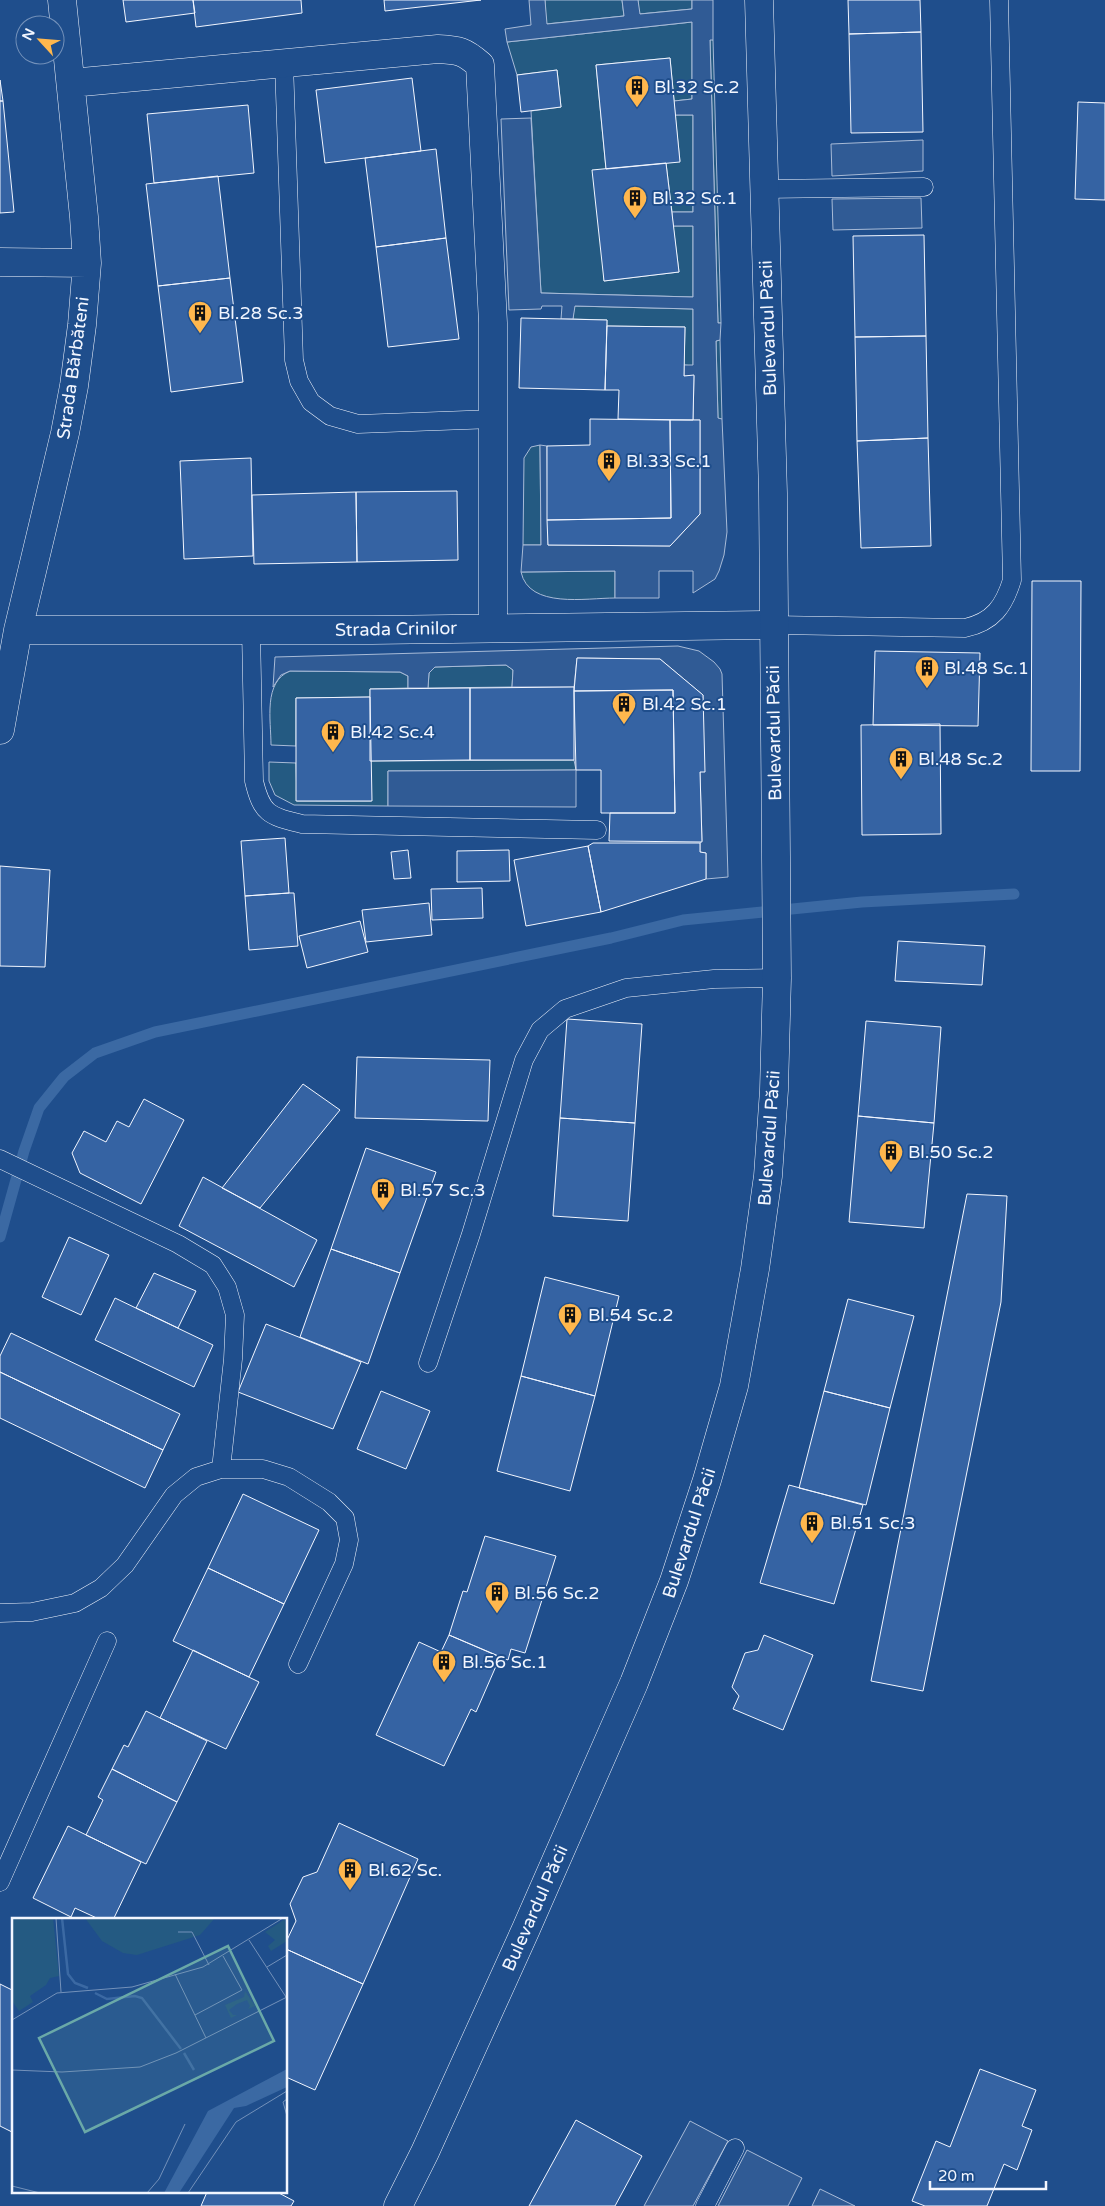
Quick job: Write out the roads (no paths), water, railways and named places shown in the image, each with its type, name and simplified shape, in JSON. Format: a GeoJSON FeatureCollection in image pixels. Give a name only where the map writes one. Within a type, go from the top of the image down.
{"type":"FeatureCollection","features":[{"type":"Feature","properties":{"kind":"street","name":"Strada Bărbăteni"},"geometry":{"type":"LineString","coordinates":[[0,730],[18,630],[56,477],[74,386],[82,325],[87,263],[62,0]]}},
{"type":"Feature","properties":{"kind":"street","name":"Bulevardul Păcii"},"geometry":{"type":"LineString","coordinates":[[398,2206],[425,2152],[522,1938],[634,1683],[674,1581],[707,1480],[734,1386],[758,1250],[768,1176],[774,1100],[777,978],[773,493],[759,0]]}},
{"type":"Feature","properties":{"kind":"street"},"geometry":{"type":"LineString","coordinates":[[71,83],[438,49],[459,50],[469,55],[480,66],[494,323],[493,628]]}},
{"type":"Feature","properties":{"kind":"street"},"geometry":{"type":"LineString","coordinates":[[0,262],[87,263]]}},
{"type":"Feature","properties":{"kind":"street","name":"Strada Crinilor"},"geometry":{"type":"LineString","coordinates":[[18,630],[372,630],[773,625]]}},
{"type":"Feature","properties":{"kind":"lane"},"geometry":{"type":"LineString","coordinates":[[773,625],[965,628],[978,625],[991,616],[1006,600],[1012,580],[998,0]]}},
{"type":"Feature","properties":{"kind":"lane"},"geometry":{"type":"LineString","coordinates":[[284,63],[294,360],[299,381],[311,402],[330,416],[358,424],[494,418]]}},
{"type":"Feature","properties":{"kind":"lane"},"geometry":{"type":"LineString","coordinates":[[764,189],[924,187]]}},
{"type":"Feature","properties":{"kind":"lane"},"geometry":{"type":"LineString","coordinates":[[251,630],[254,781],[259,801],[268,812],[283,820],[302,824],[597,830]]}},
{"type":"Feature","properties":{"kind":"lane"},"geometry":{"type":"LineString","coordinates":[[428,1363],[471,1234],[524,1060],[540,1030],[565,1009],[626,988],[714,979],[777,978]]}},
{"type":"Feature","properties":{"kind":"lane"},"geometry":{"type":"LineString","coordinates":[[1,1159],[178,1244],[213,1265],[227,1287],[235,1315],[233,1359],[221,1469]]}},
{"type":"Feature","properties":{"kind":"lane"},"geometry":{"type":"LineString","coordinates":[[0,1613],[32,1612],[75,1603],[102,1588],[125,1565],[174,1495],[196,1477],[221,1469],[263,1469],[289,1477],[329,1502],[345,1518],[349,1540],[344,1564],[298,1664]]}},
{"type":"Feature","properties":{"kind":"lane"},"geometry":{"type":"LineString","coordinates":[[0,1882],[107,1641]]}},
{"type":"Feature","properties":{"kind":"lane"},"geometry":{"type":"LineString","coordinates":[[705,2206],[735,2148]]}},
{"type":"Feature","properties":{"kind":"waterway"},"geometry":{"type":"LineString","coordinates":[[0,1237],[24,1151],[39,1108],[64,1077],[95,1053],[155,1032],[611,938],[683,920],[862,902],[1014,894]]}},
{"type":"Feature","properties":{"kind":"place","name":"Bl.32 Sc.2"},"geometry":{"type":"Point","coordinates":[637,108]}},
{"type":"Feature","properties":{"kind":"place","name":"Bl.32 Sc.1"},"geometry":{"type":"Point","coordinates":[635,219]}},
{"type":"Feature","properties":{"kind":"place","name":"Bl.28 Sc.3"},"geometry":{"type":"Point","coordinates":[200,334]}},
{"type":"Feature","properties":{"kind":"place","name":"Bl.33 Sc.1"},"geometry":{"type":"Point","coordinates":[609,482]}},
{"type":"Feature","properties":{"kind":"place","name":"Bl.48 Sc.1"},"geometry":{"type":"Point","coordinates":[927,689]}},
{"type":"Feature","properties":{"kind":"place","name":"Bl.42 Sc.1"},"geometry":{"type":"Point","coordinates":[624,725]}},
{"type":"Feature","properties":{"kind":"place","name":"Bl.42 Sc.4"},"geometry":{"type":"Point","coordinates":[333,753]}},
{"type":"Feature","properties":{"kind":"place","name":"Bl.48 Sc.2"},"geometry":{"type":"Point","coordinates":[901,780]}},
{"type":"Feature","properties":{"kind":"place","name":"Bl.50 Sc.2"},"geometry":{"type":"Point","coordinates":[891,1173]}},
{"type":"Feature","properties":{"kind":"place","name":"Bl.57 Sc.3"},"geometry":{"type":"Point","coordinates":[383,1211]}},
{"type":"Feature","properties":{"kind":"place","name":"Bl.54 Sc.2"},"geometry":{"type":"Point","coordinates":[570,1336]}},
{"type":"Feature","properties":{"kind":"place","name":"Bl.51 Sc.3"},"geometry":{"type":"Point","coordinates":[812,1544]}},
{"type":"Feature","properties":{"kind":"place","name":"Bl.56 Sc.2"},"geometry":{"type":"Point","coordinates":[497,1614]}},
{"type":"Feature","properties":{"kind":"place","name":"Bl.56 Sc.1"},"geometry":{"type":"Point","coordinates":[444,1683]}},
{"type":"Feature","properties":{"kind":"place","name":"Bl.62 Sc."},"geometry":{"type":"Point","coordinates":[350,1891]}}]}
